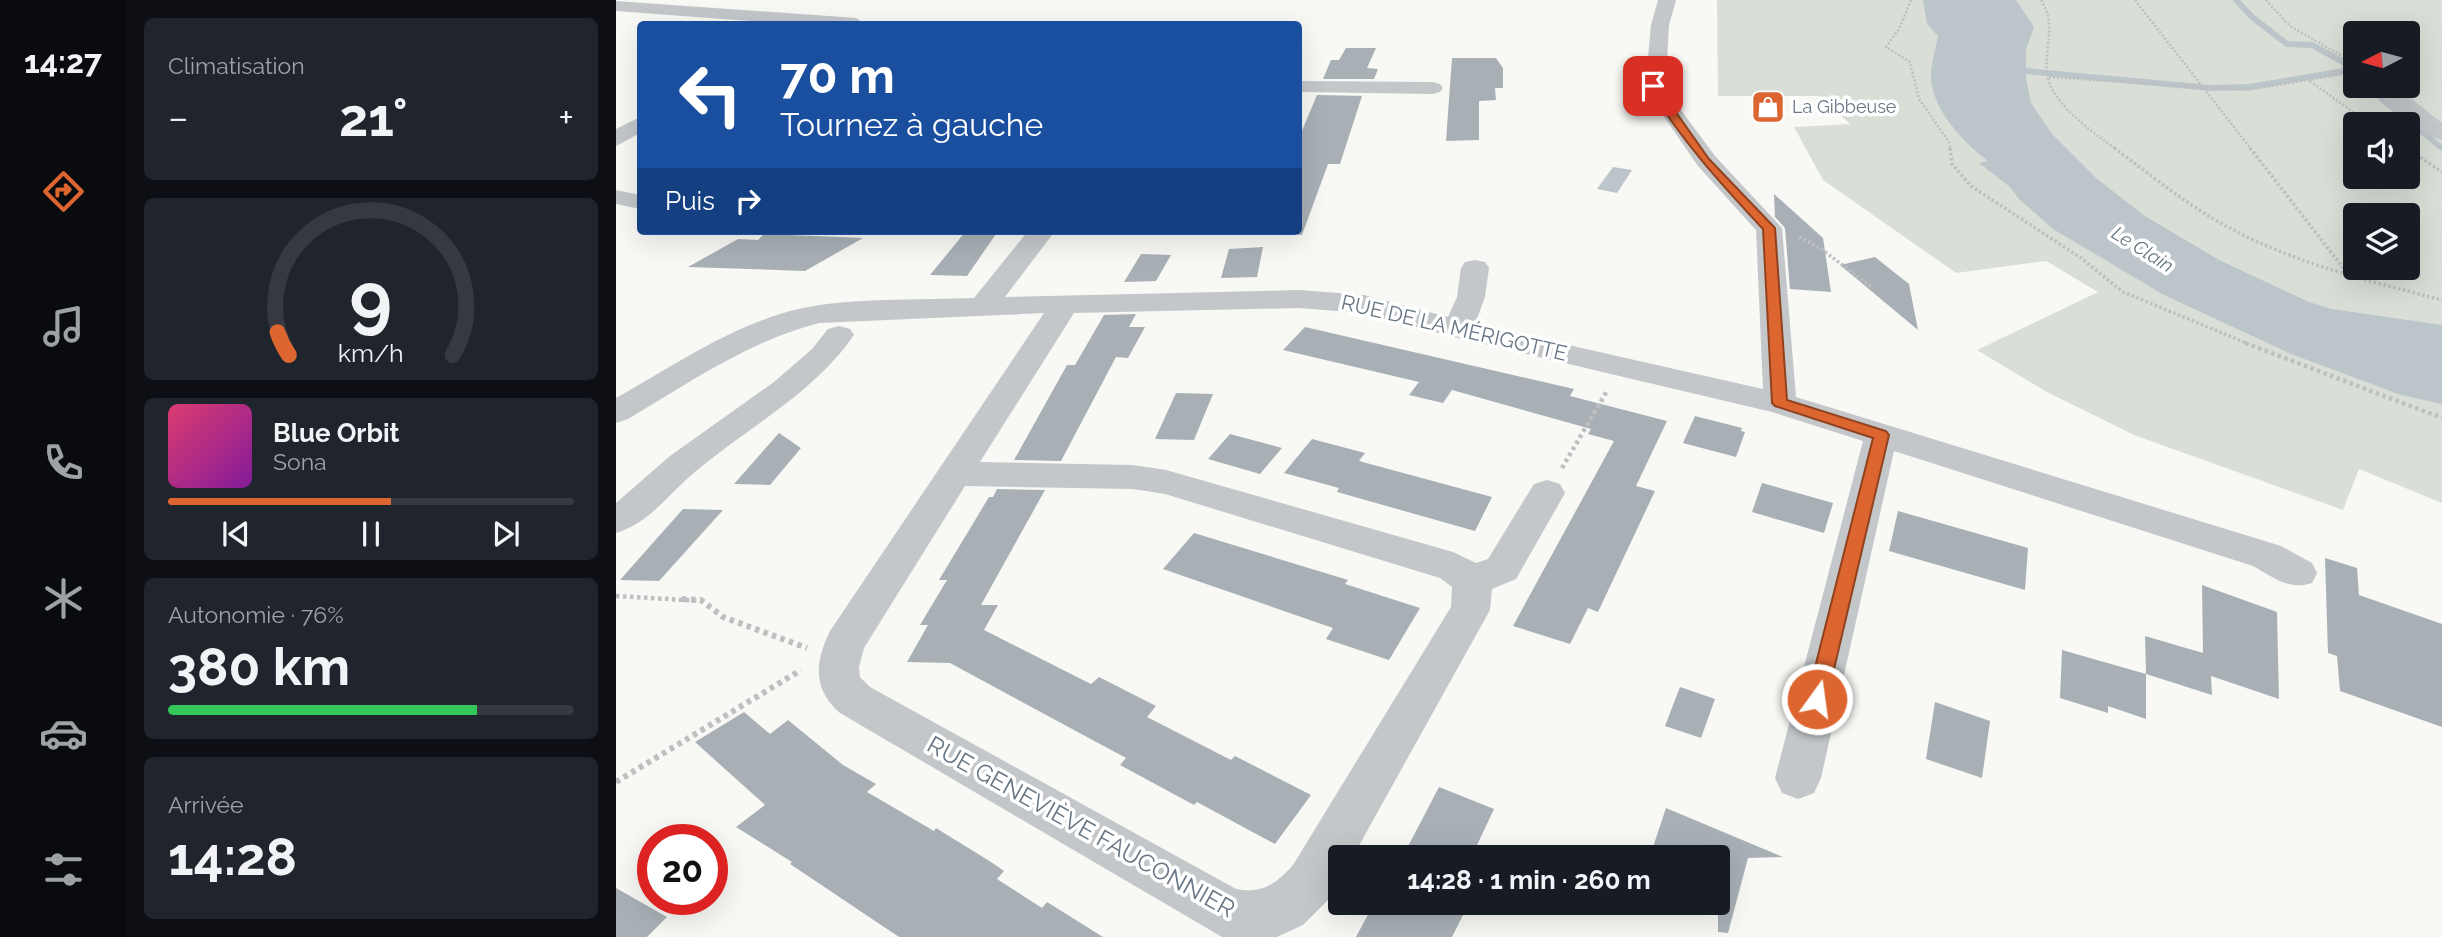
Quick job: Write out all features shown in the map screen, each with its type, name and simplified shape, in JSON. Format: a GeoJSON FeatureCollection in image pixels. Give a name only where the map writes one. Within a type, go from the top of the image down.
{"type":"FeatureCollection","features":[{"type":"Feature","properties":{"kind":"street"},"geometry":{"type":"LineString","coordinates":[[1667,0],[1660,26],[1656,79],[1653,86],[1676,123],[1705,161],[1769,228],[1780,403]]}},
{"type":"Feature","properties":{"kind":"street"},"geometry":{"type":"LineString","coordinates":[[616,6],[816,21]]}},
{"type":"Feature","properties":{"kind":"street"},"geometry":{"type":"LineString","coordinates":[[1303,83],[1433,88]]}},
{"type":"Feature","properties":{"kind":"street"},"geometry":{"type":"LineString","coordinates":[[2397,98],[2442,133]]}},
{"type":"Feature","properties":{"kind":"street"},"geometry":{"type":"LineString","coordinates":[[616,139],[637,126]]}},
{"type":"Feature","properties":{"kind":"street"},"geometry":{"type":"LineString","coordinates":[[616,197],[637,201]]}},
{"type":"Feature","properties":{"kind":"street"},"geometry":{"type":"LineString","coordinates":[[983,306],[1039,235]]}},
{"type":"Feature","properties":{"kind":"street"},"geometry":{"type":"LineString","coordinates":[[1458,329],[1471,297],[1475,268]]}},
{"type":"Feature","properties":{"kind":"street","name":"RUE DE LA MÉRIGOTTE"},"geometry":{"type":"LineString","coordinates":[[616,412],[734,344],[786,322],[834,312],[1065,304],[1342,301],[1780,403],[2267,556],[2298,573]]}},
{"type":"Feature","properties":{"kind":"street"},"geometry":{"type":"LineString","coordinates":[[827,657],[845,643],[1065,304]]}},
{"type":"Feature","properties":{"kind":"street"},"geometry":{"type":"LineString","coordinates":[[616,520],[633,509],[716,438],[803,377],[839,335]]}},
{"type":"Feature","properties":{"kind":"street"},"geometry":{"type":"LineString","coordinates":[[1798,778],[1881,435]]}},
{"type":"Feature","properties":{"kind":"street"},"geometry":{"type":"LineString","coordinates":[[955,474],[1133,477],[1166,482],[1453,567],[1471,581],[1502,569],[1547,493]]}},
{"type":"Feature","properties":{"kind":"street","name":"RUE GENEVIÈVE FAUCONNIER"},"geometry":{"type":"LineString","coordinates":[[827,657],[843,691],[855,700],[1228,914],[1244,918],[1263,918],[1282,911],[1298,899],[1311,882],[1470,610],[1473,589],[1471,581]]}},
{"type":"Feature","properties":{"kind":"path"},"geometry":{"type":"LineString","coordinates":[[1911,0],[1899,29],[1885,47],[1910,62],[1919,99],[1949,142],[1952,164],[1971,186],[2081,258],[2123,292],[2306,368],[2442,418]]}},
{"type":"Feature","properties":{"kind":"path"},"geometry":{"type":"LineString","coordinates":[[2041,0],[2052,17],[2049,74],[2051,87],[2093,132],[2163,186],[2235,231],[2343,273]]}},
{"type":"Feature","properties":{"kind":"path"},"geometry":{"type":"LineString","coordinates":[[2135,0],[2343,267]]}},
{"type":"Feature","properties":{"kind":"path"},"geometry":{"type":"LineString","coordinates":[[2266,0],[2290,26],[2343,57]]}},
{"type":"Feature","properties":{"kind":"path"},"geometry":{"type":"LineString","coordinates":[[2049,74],[2248,90],[2343,74]]}},
{"type":"Feature","properties":{"kind":"path"},"geometry":{"type":"LineString","coordinates":[[2309,81],[2353,112]]}},
{"type":"Feature","properties":{"kind":"path"},"geometry":{"type":"LineString","coordinates":[[2420,157],[2442,172]]}},
{"type":"Feature","properties":{"kind":"path"},"geometry":{"type":"LineString","coordinates":[[1769,228],[1790,232],[1819,248],[1873,288]]}},
{"type":"Feature","properties":{"kind":"path"},"geometry":{"type":"LineString","coordinates":[[2368,280],[2442,300]]}},
{"type":"Feature","properties":{"kind":"path"},"geometry":{"type":"LineString","coordinates":[[1547,493],[1621,366]]}},
{"type":"Feature","properties":{"kind":"path"},"geometry":{"type":"LineString","coordinates":[[616,596],[701,600],[723,617],[827,657]]}},
{"type":"Feature","properties":{"kind":"path"},"geometry":{"type":"LineString","coordinates":[[616,782],[800,670],[827,657]]}},
{"type":"Feature","properties":{"kind":"shaded area"},"geometry":{"type":"Polygon","coordinates":[[[1717,0],[2442,0],[2442,503],[2359,469],[2343,510],[2134,435],[2047,392],[1977,350],[2098,292],[2046,261],[1956,273],[1823,180],[1794,127],[1850,124],[1820,96],[1718,96],[1717,0]]]}},
{"type":"Feature","properties":{"kind":"water","name":"Le Clain"},"geometry":{"type":"Polygon","coordinates":[[[1923,0],[2016,0],[2034,27],[2026,49],[2026,79],[2031,103],[2052,134],[2096,178],[2145,216],[2219,260],[2309,302],[2332,309],[2442,325],[2442,404],[2401,395],[2291,354],[2164,295],[2053,229],[2019,199],[2010,187],[1979,163],[1988,161],[1959,134],[1942,112],[1932,88],[1931,75],[1938,36],[1927,24],[1923,0]]]}},
{"type":"Feature","properties":{"kind":"water"},"geometry":{"type":"Polygon","coordinates":[[[1613,167],[1632,170],[1617,193],[1597,189],[1613,167]]]}},
{"type":"Feature","properties":{"kind":"building"},"geometry":{"type":"Polygon","coordinates":[[[1346,48],[1376,48],[1367,68],[1378,69],[1374,79],[1323,79],[1331,60],[1339,60],[1346,48]]]}},
{"type":"Feature","properties":{"kind":"building"},"geometry":{"type":"Polygon","coordinates":[[[1452,58],[1496,58],[1503,68],[1503,88],[1495,88],[1496,100],[1479,101],[1479,140],[1446,141],[1452,58]]]}},
{"type":"Feature","properties":{"kind":"building"},"geometry":{"type":"Polygon","coordinates":[[[1317,95],[1368,96],[1362,96],[1340,164],[1328,164],[1302,235],[1302,131],[1317,95]]]}},
{"type":"Feature","properties":{"kind":"building"},"geometry":{"type":"Polygon","coordinates":[[[1774,194],[1823,238],[1831,292],[1790,289],[1785,228],[1775,217],[1774,194]]]}},
{"type":"Feature","properties":{"kind":"building"},"geometry":{"type":"Polygon","coordinates":[[[763,235],[863,238],[805,271],[688,267],[738,239],[758,240],[763,235]]]}},
{"type":"Feature","properties":{"kind":"building"},"geometry":{"type":"Polygon","coordinates":[[[963,235],[995,235],[967,276],[930,275],[963,235]]]}},
{"type":"Feature","properties":{"kind":"building"},"geometry":{"type":"Polygon","coordinates":[[[1263,247],[1257,277],[1221,278],[1229,249],[1263,247]]]}},
{"type":"Feature","properties":{"kind":"building"},"geometry":{"type":"Polygon","coordinates":[[[1141,254],[1171,255],[1156,281],[1124,282],[1141,254]]]}},
{"type":"Feature","properties":{"kind":"building"},"geometry":{"type":"Polygon","coordinates":[[[1875,257],[1909,284],[1918,330],[1840,265],[1875,257]]]}},
{"type":"Feature","properties":{"kind":"building"},"geometry":{"type":"Polygon","coordinates":[[[1136,314],[1129,327],[1145,327],[1128,358],[1116,357],[1061,461],[1014,460],[1067,365],[1075,365],[1104,315],[1136,314]]]}},
{"type":"Feature","properties":{"kind":"building"},"geometry":{"type":"Polygon","coordinates":[[[1305,327],[1574,389],[1570,396],[1667,421],[1636,486],[1655,491],[1598,612],[1588,608],[1570,644],[1513,626],[1614,441],[1588,434],[1591,429],[1452,390],[1443,403],[1409,395],[1419,382],[1283,350],[1305,327]]]}},
{"type":"Feature","properties":{"kind":"building"},"geometry":{"type":"Polygon","coordinates":[[[1176,393],[1213,394],[1194,440],[1155,439],[1176,393]]]}},
{"type":"Feature","properties":{"kind":"building"},"geometry":{"type":"Polygon","coordinates":[[[1695,416],[1742,428],[1741,431],[1745,432],[1736,457],[1683,443],[1695,416]]]}},
{"type":"Feature","properties":{"kind":"building"},"geometry":{"type":"Polygon","coordinates":[[[779,433],[801,448],[770,485],[734,484],[779,433]]]}},
{"type":"Feature","properties":{"kind":"building"},"geometry":{"type":"Polygon","coordinates":[[[1230,434],[1282,448],[1260,474],[1208,459],[1230,434]]]}},
{"type":"Feature","properties":{"kind":"building"},"geometry":{"type":"Polygon","coordinates":[[[1312,439],[1365,453],[1359,461],[1492,497],[1475,531],[1337,492],[1339,488],[1284,473],[1312,439]]]}},
{"type":"Feature","properties":{"kind":"building"},"geometry":{"type":"Polygon","coordinates":[[[1762,483],[1833,503],[1824,533],[1752,512],[1762,483]]]}},
{"type":"Feature","properties":{"kind":"building"},"geometry":{"type":"Polygon","coordinates":[[[997,489],[1045,490],[981,605],[998,605],[984,630],[1091,684],[1099,677],[1156,706],[1147,717],[1231,760],[1235,756],[1311,795],[1275,844],[1120,765],[1126,758],[950,663],[907,662],[928,625],[920,625],[947,580],[939,580],[989,497],[993,497],[997,489]]]}},
{"type":"Feature","properties":{"kind":"building"},"geometry":{"type":"Polygon","coordinates":[[[683,509],[723,510],[659,581],[620,580],[683,509]]]}},
{"type":"Feature","properties":{"kind":"building"},"geometry":{"type":"Polygon","coordinates":[[[1898,511],[2028,548],[2025,590],[1889,551],[1898,511]]]}},
{"type":"Feature","properties":{"kind":"building"},"geometry":{"type":"Polygon","coordinates":[[[1194,533],[1348,580],[1345,584],[1420,608],[1389,660],[1326,639],[1333,628],[1163,569],[1194,533]]]}},
{"type":"Feature","properties":{"kind":"building"},"geometry":{"type":"Polygon","coordinates":[[[2325,558],[2357,568],[2359,595],[2442,624],[2442,727],[2340,691],[2337,656],[2328,653],[2325,558]]]}},
{"type":"Feature","properties":{"kind":"building"},"geometry":{"type":"Polygon","coordinates":[[[2202,585],[2277,612],[2279,699],[2211,676],[2212,695],[2146,674],[2145,636],[2203,653],[2202,585]]]}},
{"type":"Feature","properties":{"kind":"building"},"geometry":{"type":"Polygon","coordinates":[[[2062,650],[2146,674],[2146,719],[2108,706],[2108,713],[2060,698],[2062,650]]]}},
{"type":"Feature","properties":{"kind":"building"},"geometry":{"type":"Polygon","coordinates":[[[1680,687],[1715,699],[1701,738],[1665,726],[1680,687]]]}},
{"type":"Feature","properties":{"kind":"building"},"geometry":{"type":"Polygon","coordinates":[[[1935,702],[1990,721],[1982,778],[1926,759],[1935,702]]]}},
{"type":"Feature","properties":{"kind":"building"},"geometry":{"type":"Polygon","coordinates":[[[744,712],[770,734],[788,720],[843,765],[876,784],[867,792],[934,831],[936,828],[991,862],[1004,871],[997,879],[1042,908],[1047,902],[1103,937],[899,937],[790,864],[792,862],[736,827],[765,805],[695,742],[744,712]]]}},
{"type":"Feature","properties":{"kind":"building"},"geometry":{"type":"Polygon","coordinates":[[[1439,787],[1494,809],[1477,845],[1409,845],[1439,787]]]}},
{"type":"Feature","properties":{"kind":"building"},"geometry":{"type":"Polygon","coordinates":[[[1666,808],[1783,857],[1748,858],[1728,933],[1718,932],[1718,915],[1730,915],[1730,845],[1654,845],[1666,808]]]}},
{"type":"Feature","properties":{"kind":"building"},"geometry":{"type":"Polygon","coordinates":[[[616,888],[637,900],[637,915],[667,917],[647,937],[616,937],[616,888]]]}},
{"type":"Feature","properties":{"kind":"building"},"geometry":{"type":"Polygon","coordinates":[[[1368,915],[1463,915],[1452,937],[1356,937],[1368,915]]]}},
{"type":"Feature","properties":{"kind":"waterway"},"geometry":{"type":"LineString","coordinates":[[2014,70],[2211,88],[2249,87],[2356,69],[2312,45],[2287,44],[2252,17],[2236,0]]}},
{"type":"Feature","properties":{"kind":"waterway"},"geometry":{"type":"LineString","coordinates":[[2381,98],[2442,148]]}},
{"type":"Feature","properties":{"kind":"place","name":"La Gibbeuse"},"geometry":{"type":"Point","coordinates":[1768,107]}},
{"type":"Feature","properties":{"kind":"route"},"geometry":{"type":"LineString","coordinates":[[1653,86],[1676,123],[1705,161],[1769,228],[1780,403],[1881,435],[1817,699]]}}]}
